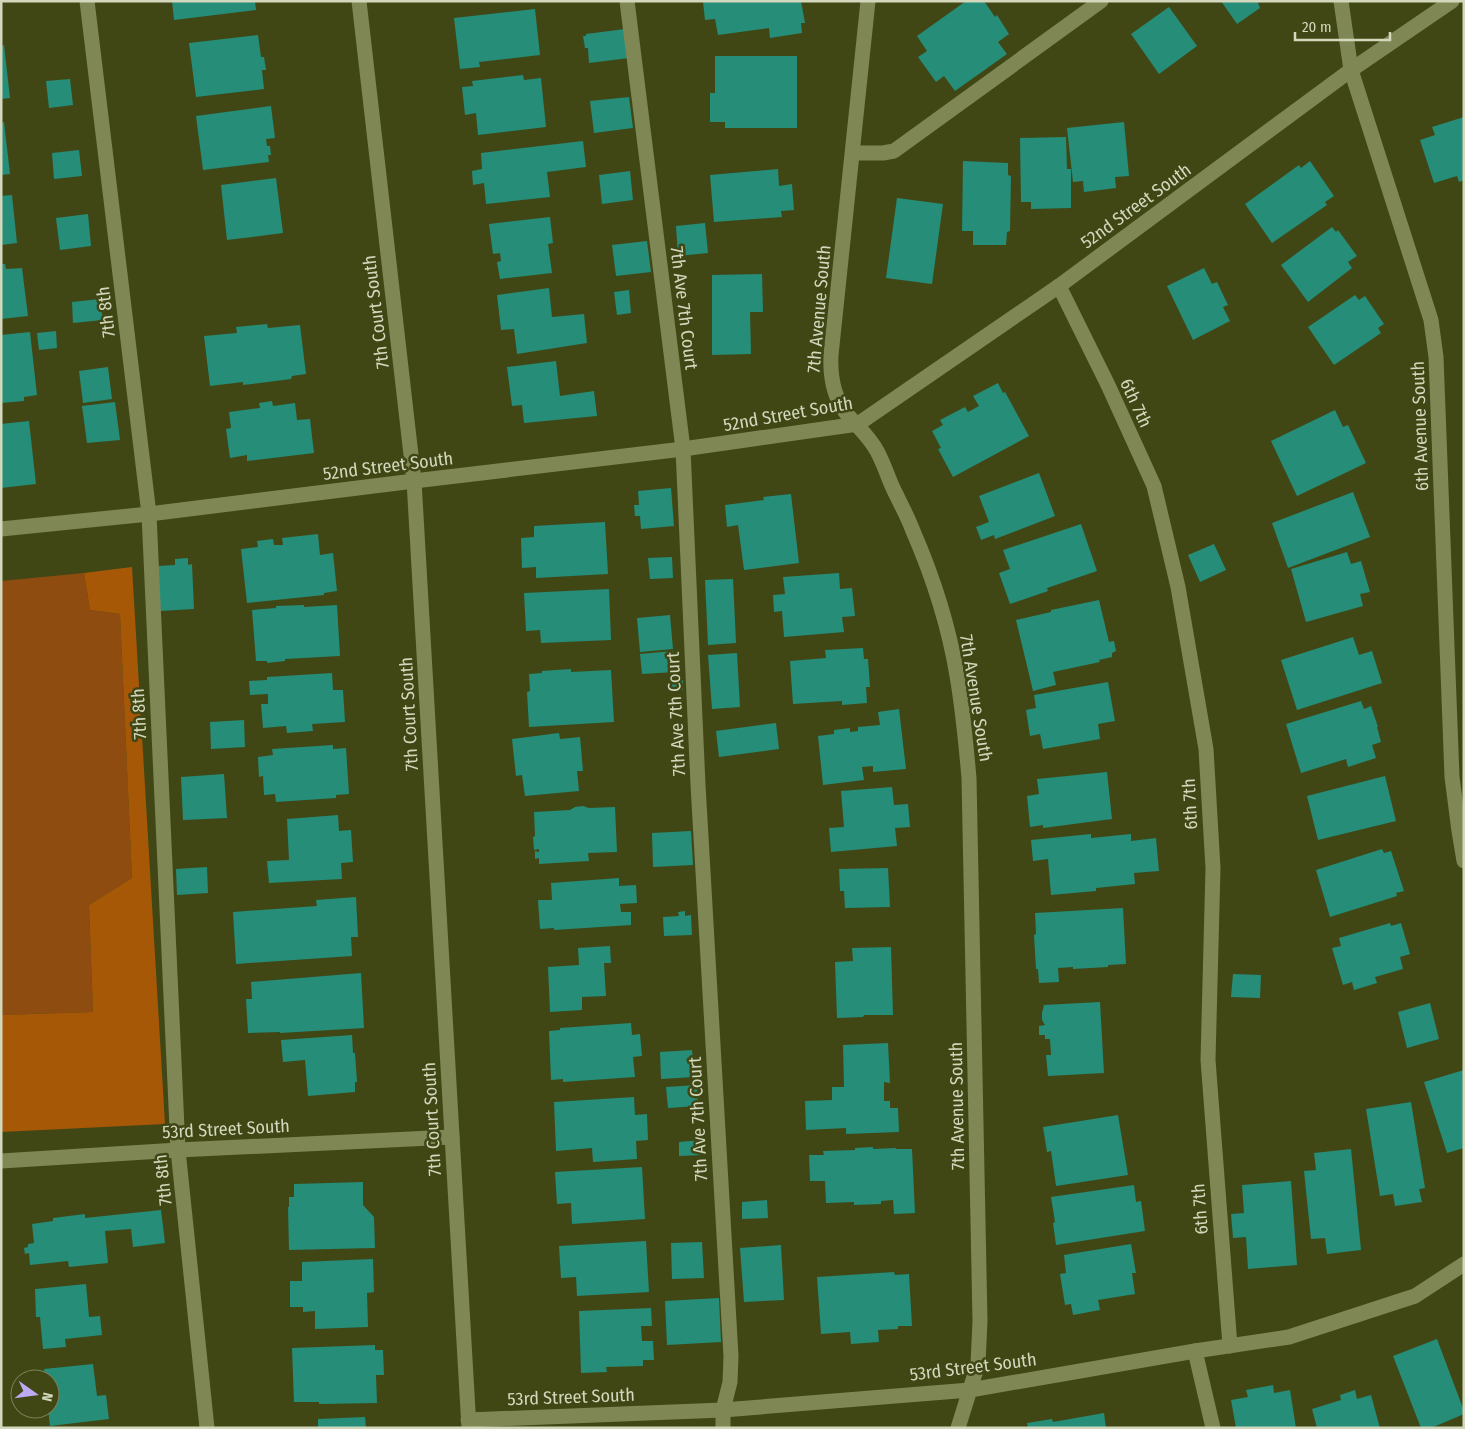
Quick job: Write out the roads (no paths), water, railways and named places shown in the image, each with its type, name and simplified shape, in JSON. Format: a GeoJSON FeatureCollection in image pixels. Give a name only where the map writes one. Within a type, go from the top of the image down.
{"type":"FeatureCollection","features":[{"type":"Feature","properties":{"kind":"street","name":"7th 8th"},"geometry":{"type":"LineString","coordinates":[[88,1],[149,514],[178,1150],[207,1428]]}},
{"type":"Feature","properties":{"kind":"street","name":"7th Court South"},"geometry":{"type":"LineString","coordinates":[[359,1],[414,481],[468,1424]]}},
{"type":"Feature","properties":{"kind":"street","name":"7th Ave 7th Court"},"geometry":{"type":"LineString","coordinates":[[627,1],[683,449],[698,785],[731,1356],[730,1382],[723,1410],[723,1428]]}},
{"type":"Feature","properties":{"kind":"street","name":"7th Avenue South"},"geometry":{"type":"LineString","coordinates":[[868,1],[830,370],[832,384],[838,398],[846,412],[858,424],[877,451],[914,531],[931,577],[945,624],[955,666],[964,726],[969,778],[980,1321],[978,1364],[958,1428]]}},
{"type":"Feature","properties":{"kind":"street"},"geometry":{"type":"LineString","coordinates":[[853,153],[884,153],[894,151],[1101,1]]}},
{"type":"Feature","properties":{"kind":"street","name":"6th Avenue South"},"geometry":{"type":"LineString","coordinates":[[1341,1],[1351,70],[1431,320],[1435,347],[1452,777],[1458,831],[1464,861]]}},
{"type":"Feature","properties":{"kind":"street","name":"52nd Street South"},"geometry":{"type":"LineString","coordinates":[[1,529],[149,514],[683,449],[858,424],[1058,286],[1351,70],[1452,1]]}},
{"type":"Feature","properties":{"kind":"street","name":"6th 7th"},"geometry":{"type":"LineString","coordinates":[[1058,286],[1108,385],[1154,486],[1178,588],[1206,748],[1213,868],[1208,1060],[1230,1346]]}},
{"type":"Feature","properties":{"kind":"street","name":"53rd Street South"},"geometry":{"type":"LineString","coordinates":[[1,1161],[178,1150],[452,1137]]}},
{"type":"Feature","properties":{"kind":"street","name":"53rd Street South"},"geometry":{"type":"LineString","coordinates":[[468,1424],[723,1410],[970,1390],[1195,1351],[1289,1337],[1415,1296],[1464,1264]]}},
{"type":"Feature","properties":{"kind":"street"},"geometry":{"type":"LineString","coordinates":[[1195,1351],[1213,1428]]}}]}
